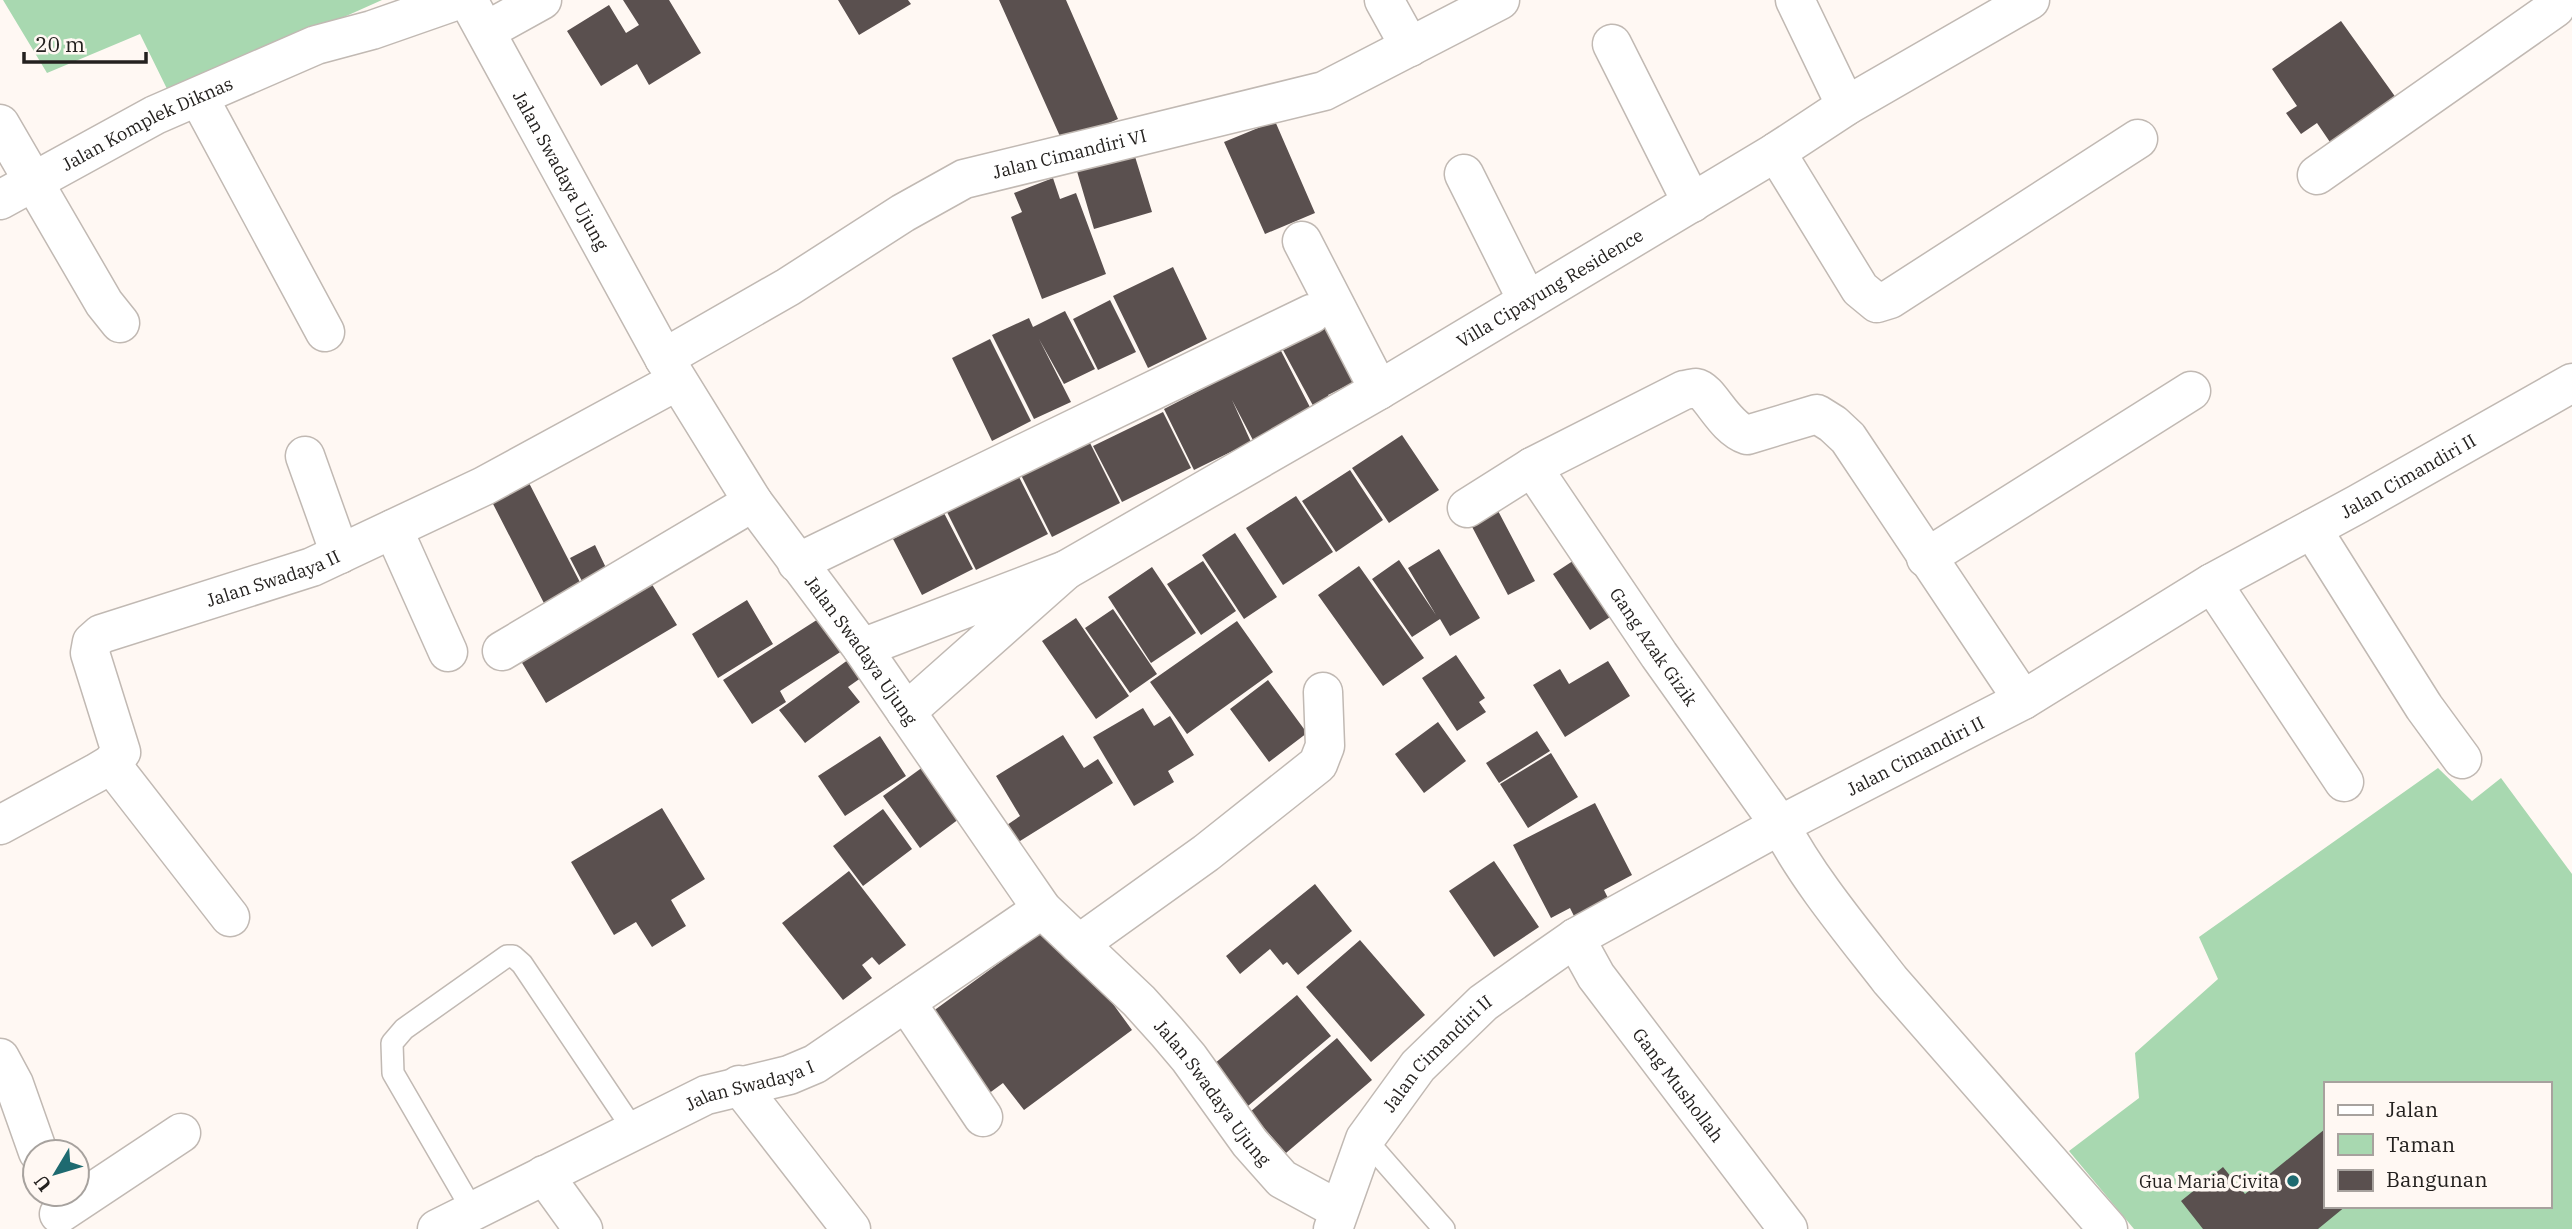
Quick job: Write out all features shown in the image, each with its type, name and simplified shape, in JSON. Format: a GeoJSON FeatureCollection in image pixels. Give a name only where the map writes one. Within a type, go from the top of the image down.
{"type":"FeatureCollection","features":[{"type":"Feature","properties":{"kind":"street","name":"Jalan Komplek Diknas"},"geometry":{"type":"LineString","coordinates":[[0,200],[155,115],[316,45],[372,30],[458,0]]}},
{"type":"Feature","properties":{"kind":"street"},"geometry":{"type":"LineString","coordinates":[[477,15],[542,0]]}},
{"type":"Feature","properties":{"kind":"street"},"geometry":{"type":"LineString","coordinates":[[1384,0],[1410,47]]}},
{"type":"Feature","properties":{"kind":"street","name":"Jalan Cimandiri VI"},"geometry":{"type":"LineString","coordinates":[[671,369],[788,287],[903,213],[964,179],[1324,91],[1500,0]]}},
{"type":"Feature","properties":{"kind":"street"},"geometry":{"type":"LineString","coordinates":[[1795,0],[1846,106]]}},
{"type":"Feature","properties":{"kind":"street","name":"Villa Cipayung Residence"},"geometry":{"type":"LineString","coordinates":[[862,648],[1066,570],[1379,390],[1776,152],[1846,106],[2030,0]]}},
{"type":"Feature","properties":{"kind":"street"},"geometry":{"type":"LineString","coordinates":[[2318,176],[2559,12]]}},
{"type":"Feature","properties":{"kind":"street","name":"Jalan Swadaya Ujung"},"geometry":{"type":"LineString","coordinates":[[477,15],[671,369],[753,502],[862,648],[1042,909],[1167,1031],[1250,1143],[1282,1179],[1336,1219]]}},
{"type":"Feature","properties":{"kind":"street"},"geometry":{"type":"LineString","coordinates":[[1612,44],[1692,203]]}},
{"type":"Feature","properties":{"kind":"street"},"geometry":{"type":"LineString","coordinates":[[199,98],[325,332]]}},
{"type":"Feature","properties":{"kind":"street"},"geometry":{"type":"LineString","coordinates":[[0,124],[104,303],[120,323]]}},
{"type":"Feature","properties":{"kind":"street"},"geometry":{"type":"LineString","coordinates":[[1776,152],[1860,289],[1877,303],[1890,299],[2138,139]]}},
{"type":"Feature","properties":{"kind":"street"},"geometry":{"type":"LineString","coordinates":[[1464,174],[1527,300]]}},
{"type":"Feature","properties":{"kind":"street"},"geometry":{"type":"LineString","coordinates":[[1302,241],[1379,390]]}},
{"type":"Feature","properties":{"kind":"street"},"geometry":{"type":"LineString","coordinates":[[797,563],[1311,314]]}},
{"type":"Feature","properties":{"kind":"street","name":"Jalan Swadaya II"},"geometry":{"type":"LineString","coordinates":[[111,764],[121,752],[90,653],[92,642],[101,634],[312,567],[340,554],[484,486],[671,369]]}},
{"type":"Feature","properties":{"kind":"street","name":"Jalan Cimandiri II"},"geometry":{"type":"LineString","coordinates":[[1336,1219],[1364,1139],[1418,1066],[1474,1012],[1575,938],[1780,825],[2023,700],[2212,583],[2572,383]]}},
{"type":"Feature","properties":{"kind":"street"},"geometry":{"type":"LineString","coordinates":[[1467,508],[1532,467],[1684,390],[1696,388],[1704,392],[1728,424],[1748,435],[1817,414],[1848,438],[2023,700]]}},
{"type":"Feature","properties":{"kind":"street"},"geometry":{"type":"LineString","coordinates":[[1926,558],[2192,391]]}},
{"type":"Feature","properties":{"kind":"street"},"geometry":{"type":"LineString","coordinates":[[305,456],[340,554]]}},
{"type":"Feature","properties":{"kind":"street","name":"Gang Azak Gizik"},"geometry":{"type":"LineString","coordinates":[[1532,467],[1659,655],[1780,825],[1791,846],[1890,980],[2108,1229]]}},
{"type":"Feature","properties":{"kind":"street"},"geometry":{"type":"LineString","coordinates":[[502,651],[753,502]]}},
{"type":"Feature","properties":{"kind":"street"},"geometry":{"type":"LineString","coordinates":[[393,529],[448,652]]}},
{"type":"Feature","properties":{"kind":"street"},"geometry":{"type":"LineString","coordinates":[[2312,529],[2424,707],[2462,759]]}},
{"type":"Feature","properties":{"kind":"street","name":"Villa Cipayung Residence"},"geometry":{"type":"LineString","coordinates":[[906,712],[1066,570]]}},
{"type":"Feature","properties":{"kind":"street"},"geometry":{"type":"LineString","coordinates":[[2212,583],[2344,782]]}},
{"type":"Feature","properties":{"kind":"street"},"geometry":{"type":"LineString","coordinates":[[931,622],[958,668]]}},
{"type":"Feature","properties":{"kind":"street"},"geometry":{"type":"LineString","coordinates":[[1079,944],[1206,853],[1318,764],[1325,746],[1324,692]]}},
{"type":"Feature","properties":{"kind":"street"},"geometry":{"type":"LineString","coordinates":[[0,825],[111,764],[230,917]]}},
{"type":"Feature","properties":{"kind":"street","name":"Jalan Swadaya I"},"geometry":{"type":"LineString","coordinates":[[437,1229],[706,1094],[789,1075],[815,1064],[1042,909]]}},
{"type":"Feature","properties":{"kind":"street","name":"Gang Mushollah"},"geometry":{"type":"LineString","coordinates":[[1575,938],[1596,976],[1788,1229]]}},
{"type":"Feature","properties":{"kind":"street"},"geometry":{"type":"LineString","coordinates":[[906,1002],[983,1117]]}},
{"type":"Feature","properties":{"kind":"street"},"geometry":{"type":"LineString","coordinates":[[0,1058],[14,1084],[32,1138]]}},
{"type":"Feature","properties":{"kind":"street"},"geometry":{"type":"LineString","coordinates":[[739,1085],[851,1229]]}},
{"type":"Feature","properties":{"kind":"street"},"geometry":{"type":"LineString","coordinates":[[58,1212],[181,1133]]}},
{"type":"Feature","properties":{"kind":"street"},"geometry":{"type":"LineString","coordinates":[[544,1175],[583,1229]]}},
{"type":"Feature","properties":{"kind":"lane"},"geometry":{"type":"LineString","coordinates":[[473,1211],[393,1073],[392,1043],[404,1030],[507,956],[513,956],[522,964],[633,1129]]}},
{"type":"Feature","properties":{"kind":"lane"},"geometry":{"type":"LineString","coordinates":[[1364,1139],[1444,1229]]}},
{"type":"Feature","properties":{"kind":"green space"},"geometry":{"type":"Polygon","coordinates":[[[3,0],[382,0],[170,95],[140,34],[47,73],[3,0]]]}},
{"type":"Feature","properties":{"kind":"green space"},"geometry":{"type":"Polygon","coordinates":[[[2438,768],[2472,801],[2501,778],[2572,874],[2572,1229],[2134,1229],[2069,1151],[2139,1098],[2135,1053],[2218,979],[2199,937],[2438,768]]]}},
{"type":"Feature","properties":{"kind":"building"},"geometry":{"type":"Polygon","coordinates":[[[623,0],[669,0],[701,53],[649,85],[637,64],[601,86],[567,31],[609,5],[626,33],[639,25],[623,0]]]}},
{"type":"Feature","properties":{"kind":"building"},"geometry":{"type":"Polygon","coordinates":[[[838,0],[908,0],[911,4],[859,35],[838,0]]]}},
{"type":"Feature","properties":{"kind":"building"},"geometry":{"type":"Polygon","coordinates":[[[999,0],[1066,0],[1118,119],[1063,143],[999,0]]]}},
{"type":"Feature","properties":{"kind":"building"},"geometry":{"type":"Polygon","coordinates":[[[2341,21],[2399,102],[2334,148],[2317,123],[2301,134],[2286,113],[2297,106],[2272,69],[2341,21]]]}},
{"type":"Feature","properties":{"kind":"building"},"geometry":{"type":"Polygon","coordinates":[[[1275,121],[1315,213],[1265,234],[1224,142],[1275,121]]]}},
{"type":"Feature","properties":{"kind":"building"},"geometry":{"type":"Polygon","coordinates":[[[1133,150],[1152,212],[1094,229],[1076,168],[1133,150]]]}},
{"type":"Feature","properties":{"kind":"building"},"geometry":{"type":"Polygon","coordinates":[[[1053,178],[1060,199],[1076,193],[1106,274],[1042,299],[1011,217],[1022,212],[1014,193],[1053,178]]]}},
{"type":"Feature","properties":{"kind":"building"},"geometry":{"type":"Polygon","coordinates":[[[1173,267],[1207,339],[1148,368],[1113,296],[1173,267]]]}},
{"type":"Feature","properties":{"kind":"building"},"geometry":{"type":"Polygon","coordinates":[[[1110,300],[1136,352],[1098,370],[1073,319],[1110,300]]]}},
{"type":"Feature","properties":{"kind":"building"},"geometry":{"type":"Polygon","coordinates":[[[1065,311],[1095,369],[1064,384],[1039,339],[1071,402],[1034,419],[992,335],[1029,318],[1033,327],[1065,311]]]}},
{"type":"Feature","properties":{"kind":"building"},"geometry":{"type":"Polygon","coordinates":[[[1326,328],[1354,382],[1328,395],[1333,405],[1317,413],[1283,350],[1326,328]]]}},
{"type":"Feature","properties":{"kind":"building"},"geometry":{"type":"Polygon","coordinates":[[[990,339],[1031,421],[992,441],[952,358],[990,339]]]}},
{"type":"Feature","properties":{"kind":"building"},"geometry":{"type":"Polygon","coordinates":[[[1280,349],[1314,415],[1255,444],[1232,400],[1251,442],[1194,470],[1164,409],[1280,349]]]}},
{"type":"Feature","properties":{"kind":"building"},"geometry":{"type":"Polygon","coordinates":[[[1163,412],[1191,468],[1122,502],[1093,446],[1163,412]]]}},
{"type":"Feature","properties":{"kind":"building"},"geometry":{"type":"Polygon","coordinates":[[[1402,435],[1439,490],[1389,523],[1352,468],[1402,435]]]}},
{"type":"Feature","properties":{"kind":"building"},"geometry":{"type":"Polygon","coordinates":[[[1089,441],[1120,503],[1052,537],[1021,475],[1089,441]]]}},
{"type":"Feature","properties":{"kind":"building"},"geometry":{"type":"Polygon","coordinates":[[[1350,470],[1383,520],[1336,552],[1302,501],[1350,470]]]}},
{"type":"Feature","properties":{"kind":"building"},"geometry":{"type":"Polygon","coordinates":[[[1019,477],[1048,534],[976,570],[947,512],[1019,477]]]}},
{"type":"Feature","properties":{"kind":"building"},"geometry":{"type":"Polygon","coordinates":[[[528,481],[585,592],[548,611],[491,500],[528,481]]]}},
{"type":"Feature","properties":{"kind":"building"},"geometry":{"type":"Polygon","coordinates":[[[1296,496],[1333,552],[1283,585],[1246,528],[1296,496]]]}},
{"type":"Feature","properties":{"kind":"building"},"geometry":{"type":"Polygon","coordinates":[[[1496,507],[1535,581],[1508,595],[1469,521],[1496,507]]]}},
{"type":"Feature","properties":{"kind":"building"},"geometry":{"type":"Polygon","coordinates":[[[944,513],[973,569],[922,595],[893,539],[944,513]]]}},
{"type":"Feature","properties":{"kind":"building"},"geometry":{"type":"Polygon","coordinates":[[[1235,533],[1277,597],[1244,619],[1202,555],[1235,533]]]}},
{"type":"Feature","properties":{"kind":"building"},"geometry":{"type":"Polygon","coordinates":[[[595,545],[609,574],[585,587],[570,558],[595,545]]]}},
{"type":"Feature","properties":{"kind":"building"},"geometry":{"type":"Polygon","coordinates":[[[1439,549],[1480,618],[1450,636],[1440,619],[1412,637],[1372,579],[1399,560],[1436,615],[1408,568],[1439,549]]]}},
{"type":"Feature","properties":{"kind":"building"},"geometry":{"type":"Polygon","coordinates":[[[1585,553],[1621,610],[1590,630],[1553,574],[1585,553]]]}},
{"type":"Feature","properties":{"kind":"building"},"geometry":{"type":"Polygon","coordinates":[[[1203,561],[1236,611],[1201,635],[1167,584],[1203,561]]]}},
{"type":"Feature","properties":{"kind":"building"},"geometry":{"type":"Polygon","coordinates":[[[1359,566],[1424,658],[1383,686],[1318,595],[1359,566]]]}},
{"type":"Feature","properties":{"kind":"building"},"geometry":{"type":"Polygon","coordinates":[[[1152,567],[1196,633],[1151,663],[1108,597],[1152,567]]]}},
{"type":"Feature","properties":{"kind":"building"},"geometry":{"type":"Polygon","coordinates":[[[645,573],[677,625],[546,703],[515,651],[645,573]]]}},
{"type":"Feature","properties":{"kind":"building"},"geometry":{"type":"Polygon","coordinates":[[[747,600],[773,644],[718,678],[692,634],[747,600]]]}},
{"type":"Feature","properties":{"kind":"building"},"geometry":{"type":"Polygon","coordinates":[[[1113,609],[1157,674],[1130,693],[1085,628],[1113,609]]]}},
{"type":"Feature","properties":{"kind":"building"},"geometry":{"type":"Polygon","coordinates":[[[823,616],[845,649],[780,691],[786,702],[752,724],[723,680],[823,616]]]}},
{"type":"Feature","properties":{"kind":"building"},"geometry":{"type":"Polygon","coordinates":[[[1076,618],[1129,696],[1096,719],[1042,641],[1076,618]]]}},
{"type":"Feature","properties":{"kind":"building"},"geometry":{"type":"Polygon","coordinates":[[[1237,621],[1273,672],[1187,734],[1150,682],[1237,621]]]}},
{"type":"Feature","properties":{"kind":"building"},"geometry":{"type":"Polygon","coordinates":[[[1456,655],[1485,698],[1479,702],[1486,712],[1457,731],[1422,678],[1456,655]]]}},
{"type":"Feature","properties":{"kind":"building"},"geometry":{"type":"Polygon","coordinates":[[[852,657],[865,675],[848,687],[860,702],[805,743],[779,710],[852,657]]]}},
{"type":"Feature","properties":{"kind":"building"},"geometry":{"type":"Polygon","coordinates":[[[1608,661],[1630,696],[1565,737],[1533,685],[1560,669],[1569,684],[1608,661]]]}},
{"type":"Feature","properties":{"kind":"building"},"geometry":{"type":"Polygon","coordinates":[[[1268,680],[1307,733],[1269,762],[1230,709],[1268,680]]]}},
{"type":"Feature","properties":{"kind":"building"},"geometry":{"type":"Polygon","coordinates":[[[1143,708],[1154,726],[1170,716],[1194,755],[1168,771],[1174,782],[1134,806],[1093,737],[1143,708]]]}},
{"type":"Feature","properties":{"kind":"building"},"geometry":{"type":"Polygon","coordinates":[[[1438,722],[1466,761],[1424,793],[1395,754],[1438,722]]]}},
{"type":"Feature","properties":{"kind":"building"},"geometry":{"type":"Polygon","coordinates":[[[1537,731],[1550,751],[1499,783],[1486,763],[1537,731]]]}},
{"type":"Feature","properties":{"kind":"building"},"geometry":{"type":"Polygon","coordinates":[[[1063,735],[1084,768],[1098,759],[1113,783],[1015,844],[1004,827],[1020,816],[996,776],[1063,735]]]}},
{"type":"Feature","properties":{"kind":"building"},"geometry":{"type":"Polygon","coordinates":[[[880,736],[906,776],[845,816],[818,776],[880,736]]]}},
{"type":"Feature","properties":{"kind":"building"},"geometry":{"type":"Polygon","coordinates":[[[1551,753],[1578,797],[1528,828],[1500,784],[1551,753]]]}},
{"type":"Feature","properties":{"kind":"building"},"geometry":{"type":"Polygon","coordinates":[[[927,764],[963,816],[920,848],[883,796],[927,764]]]}},
{"type":"Feature","properties":{"kind":"building"},"geometry":{"type":"Polygon","coordinates":[[[1595,803],[1632,875],[1604,890],[1610,902],[1576,920],[1570,908],[1551,918],[1513,845],[1595,803]]]}},
{"type":"Feature","properties":{"kind":"building"},"geometry":{"type":"Polygon","coordinates":[[[662,808],[705,879],[671,900],[686,926],[652,947],[636,922],[614,935],[571,862],[662,808]]]}},
{"type":"Feature","properties":{"kind":"building"},"geometry":{"type":"Polygon","coordinates":[[[883,809],[912,849],[863,886],[833,846],[883,809]]]}},
{"type":"Feature","properties":{"kind":"building"},"geometry":{"type":"Polygon","coordinates":[[[1494,861],[1539,927],[1494,957],[1449,891],[1494,861]]]}},
{"type":"Feature","properties":{"kind":"building"},"geometry":{"type":"Polygon","coordinates":[[[849,871],[906,945],[879,965],[872,957],[862,965],[872,978],[843,1000],[782,923],[849,871]]]}},
{"type":"Feature","properties":{"kind":"building"},"geometry":{"type":"Polygon","coordinates":[[[1315,884],[1352,931],[1298,975],[1287,962],[1283,965],[1270,949],[1240,974],[1226,956],[1315,884]]]}},
{"type":"Feature","properties":{"kind":"building"},"geometry":{"type":"Polygon","coordinates":[[[1054,923],[1132,1030],[1024,1110],[1003,1083],[984,1097],[925,1017],[1054,923]]]}},
{"type":"Feature","properties":{"kind":"building"},"geometry":{"type":"Polygon","coordinates":[[[1360,940],[1425,1015],[1371,1062],[1306,987],[1360,940]]]}},
{"type":"Feature","properties":{"kind":"building"},"geometry":{"type":"Polygon","coordinates":[[[1297,995],[1331,1036],[1242,1111],[1208,1069],[1297,995]]]}},
{"type":"Feature","properties":{"kind":"building"},"geometry":{"type":"Polygon","coordinates":[[[1337,1038],[1372,1080],[1286,1153],[1250,1112],[1337,1038]]]}},
{"type":"Feature","properties":{"kind":"building","name":"Gua Maria Civita"},"geometry":{"type":"Polygon","coordinates":[[[2324,1130],[2324,1208],[2344,1208],[2318,1229],[2203,1229],[2181,1201],[2223,1167],[2245,1194],[2324,1130]]]}},
{"type":"Feature","properties":{"kind":"place","name":"Gua Maria Civita"},"geometry":{"type":"Point","coordinates":[2293,1181]}}]}
